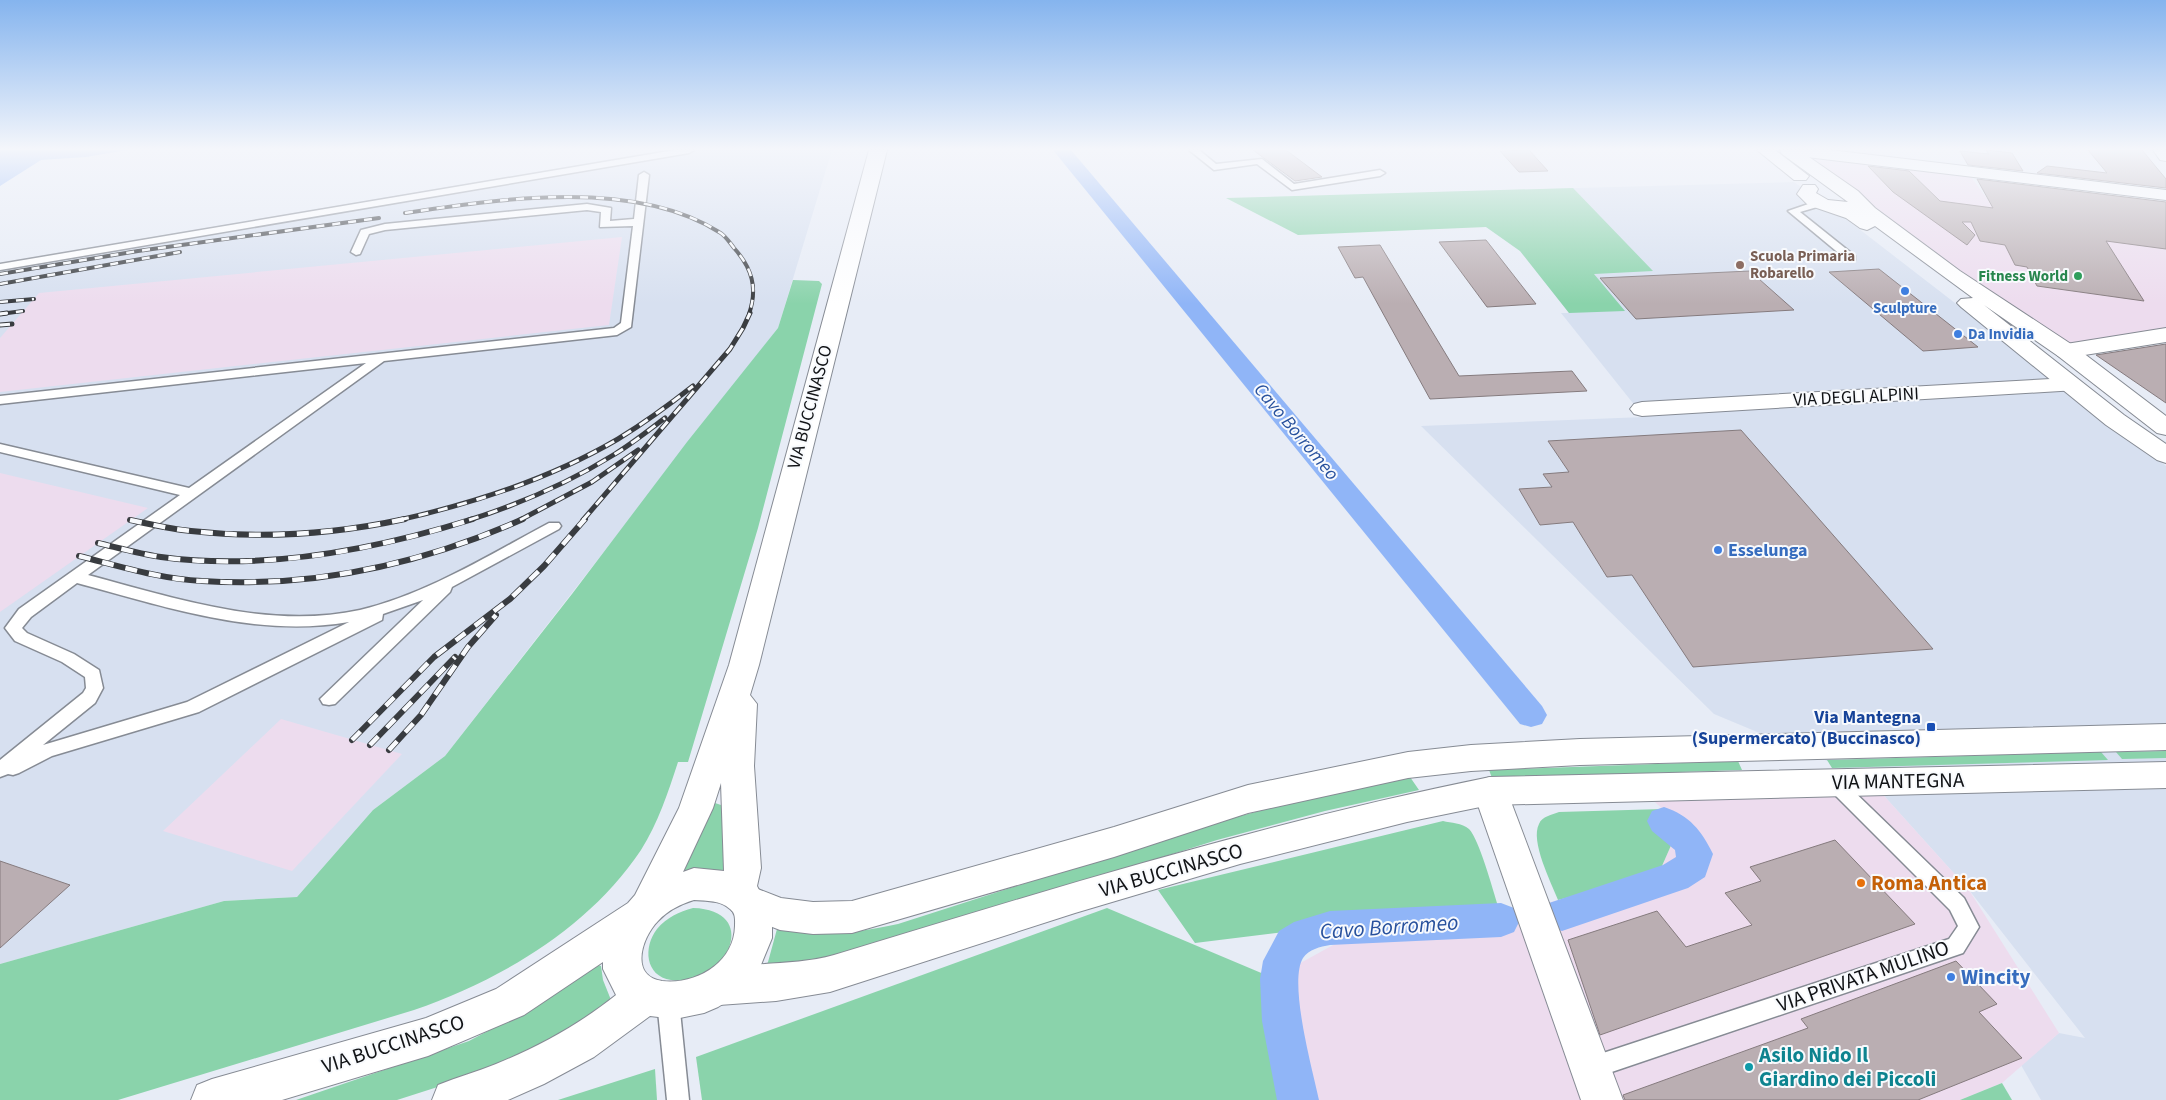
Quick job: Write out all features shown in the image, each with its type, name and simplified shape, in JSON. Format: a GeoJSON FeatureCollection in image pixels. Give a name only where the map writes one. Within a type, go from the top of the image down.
{"type":"FeatureCollection","features":[{"type":"Feature","properties":{"kind":"street","name":"VIA BUCCINASCO"},"geometry":{"type":"LineString","coordinates":[[744,665],[737,766],[743,868],[741,896],[754,919],[756,933],[752,948],[739,969],[719,986],[694,998],[657,998],[629,982],[623,969],[621,956],[626,934],[644,910],[696,808],[744,665],[865,201]]}},
{"type":"Feature","properties":{"kind":"street"},"geometry":{"type":"LineString","coordinates":[[1818,201],[1847,211],[1858,218],[2069,385],[2166,455]]}},
{"type":"Feature","properties":{"kind":"street"},"geometry":{"type":"LineString","coordinates":[[1824,204],[1851,206],[1852,201]]}},
{"type":"Feature","properties":{"kind":"street"},"geometry":{"type":"LineString","coordinates":[[1858,201],[1953,275],[2066,351],[2164,425]]}},
{"type":"Feature","properties":{"kind":"street"},"geometry":{"type":"LineString","coordinates":[[2066,351],[2166,335]]}},
{"type":"Feature","properties":{"kind":"street","name":"VIA DEGLI ALPINI"},"geometry":{"type":"LineString","coordinates":[[1642,409],[2069,385]]}},
{"type":"Feature","properties":{"kind":"street","name":"VIA BUCCINASCO"},"geometry":{"type":"LineString","coordinates":[[212,1100],[428,1036],[510,1002],[582,955],[670,891],[694,884],[717,885],[780,914],[813,918],[852,917],[1114,842],[1248,799],[1408,765],[1471,758],[1580,752],[2166,737]]}},
{"type":"Feature","properties":{"kind":"street","name":"VIA MANTEGNA"},"geometry":{"type":"LineString","coordinates":[[1630,787],[2166,775]]}},
{"type":"Feature","properties":{"kind":"street","name":"VIA BUCCINASCO"},"geometry":{"type":"LineString","coordinates":[[719,986],[776,983],[830,974],[1210,858],[1433,802],[1490,791],[1630,787]]}},
{"type":"Feature","properties":{"kind":"street","name":"VIA PRIVATA MULINO"},"geometry":{"type":"LineString","coordinates":[[1490,791],[1596,1084]]}},
{"type":"Feature","properties":{"kind":"street"},"geometry":{"type":"LineString","coordinates":[[453,1100],[474,1093],[549,1059],[657,998]]}},
{"type":"Feature","properties":{"kind":"lane"},"geometry":{"type":"LineString","coordinates":[[0,267],[387,201]]}},
{"type":"Feature","properties":{"kind":"lane"},"geometry":{"type":"LineString","coordinates":[[0,400],[609,332],[623,328],[627,325],[641,201]]}},
{"type":"Feature","properties":{"kind":"lane"},"geometry":{"type":"LineString","coordinates":[[1824,204],[1793,211],[1851,258]]}},
{"type":"Feature","properties":{"kind":"lane"},"geometry":{"type":"LineString","coordinates":[[356,252],[365,232],[385,227],[587,208],[607,210],[604,225],[638,222]]}},
{"type":"Feature","properties":{"kind":"lane"},"geometry":{"type":"LineString","coordinates":[[0,770],[90,698],[95,688],[93,674],[68,658],[21,637],[13,628],[25,613],[380,358]]}},
{"type":"Feature","properties":{"kind":"lane"},"geometry":{"type":"LineString","coordinates":[[0,448],[190,493]]}},
{"type":"Feature","properties":{"kind":"lane"},"geometry":{"type":"LineString","coordinates":[[74,577],[230,616],[264,620],[333,620],[377,610],[451,582],[554,526]]}},
{"type":"Feature","properties":{"kind":"lane"},"geometry":{"type":"LineString","coordinates":[[329,698],[451,582]]}},
{"type":"Feature","properties":{"kind":"lane"},"geometry":{"type":"LineString","coordinates":[[0,776],[46,750],[193,707],[411,598]]}},
{"type":"Feature","properties":{"kind":"lane","name":"VIA PRIVATA MULINO"},"geometry":{"type":"LineString","coordinates":[[1596,1084],[1956,946],[1969,927],[1957,904],[1834,783]]}},
{"type":"Feature","properties":{"kind":"lane"},"geometry":{"type":"LineString","coordinates":[[657,998],[678,1100]]}},
{"type":"Feature","properties":{"kind":"shaded area"},"geometry":{"type":"Polygon","coordinates":[[[363,201],[816,201],[778,328],[445,756],[373,810],[297,897],[224,901],[0,964],[0,263],[363,201]]]}},
{"type":"Feature","properties":{"kind":"shaded area"},"geometry":{"type":"Polygon","coordinates":[[[1450,201],[1822,201],[2166,466],[2166,1100],[2041,1100],[2021,1065],[2059,1033],[2085,1038],[1969,890],[1868,778],[1714,714],[1421,426],[1644,417],[1561,313],[1569,313],[1520,251],[1450,201]]]}},
{"type":"Feature","properties":{"kind":"shaded area"},"geometry":{"type":"Polygon","coordinates":[[[1862,201],[1989,201],[1991,204],[2166,227],[2166,334],[2065,348],[1862,201]]]}},
{"type":"Feature","properties":{"kind":"shaded area"},"geometry":{"type":"Polygon","coordinates":[[[622,237],[609,325],[0,392],[0,338],[39,293],[622,237]]]}},
{"type":"Feature","properties":{"kind":"shaded area"},"geometry":{"type":"Polygon","coordinates":[[[0,473],[148,508],[0,612],[0,473]]]}},
{"type":"Feature","properties":{"kind":"shaded area"},"geometry":{"type":"Polygon","coordinates":[[[281,719],[402,754],[292,871],[163,831],[281,719]]]}},
{"type":"Feature","properties":{"kind":"shaded area"},"geometry":{"type":"Polygon","coordinates":[[[1868,778],[1969,890],[2059,1033],[2002,1083],[1960,1100],[1292,1100],[1273,978],[1366,927],[1487,918],[1658,875],[1680,825],[1633,782],[1868,778]]]}},
{"type":"Feature","properties":{"kind":"green space"},"geometry":{"type":"Polygon","coordinates":[[[1232,201],[1586,201],[1653,271],[1594,274],[1625,311],[1569,313],[1520,251],[1486,227],[1298,235],[1232,201]]]}},
{"type":"Feature","properties":{"kind":"green space"},"geometry":{"type":"Polygon","coordinates":[[[793,280],[819,281],[822,284],[758,528],[688,762],[678,762],[658,818],[641,850],[620,878],[596,904],[541,948],[511,967],[479,983],[414,1010],[118,1100],[0,1100],[0,964],[224,901],[297,897],[373,810],[445,756],[572,594],[687,442],[778,328],[793,280]]]}},
{"type":"Feature","properties":{"kind":"green space"},"geometry":{"type":"Polygon","coordinates":[[[2166,751],[2166,758],[2122,759],[2116,752],[2166,751]]]}},
{"type":"Feature","properties":{"kind":"green space"},"geometry":{"type":"Polygon","coordinates":[[[2101,752],[2108,760],[1832,768],[1827,760],[2101,752]]]}},
{"type":"Feature","properties":{"kind":"green space"},"geometry":{"type":"Polygon","coordinates":[[[1738,761],[1742,770],[1492,778],[1489,770],[1738,761]]]}},
{"type":"Feature","properties":{"kind":"green space"},"geometry":{"type":"Polygon","coordinates":[[[1410,777],[1419,790],[1325,811],[1217,840],[827,963],[759,976],[768,962],[777,929],[780,926],[812,932],[839,933],[898,924],[1207,825],[1274,807],[1410,777]]]}},
{"type":"Feature","properties":{"kind":"green space"},"geometry":{"type":"Polygon","coordinates":[[[715,803],[724,806],[725,872],[668,880],[710,804],[715,803]]]}},
{"type":"Feature","properties":{"kind":"green space"},"geometry":{"type":"Polygon","coordinates":[[[1663,809],[1680,825],[1658,875],[1558,900],[1542,862],[1537,841],[1537,831],[1542,819],[1559,812],[1663,809]]]}},
{"type":"Feature","properties":{"kind":"green space"},"geometry":{"type":"Polygon","coordinates":[[[1443,821],[1463,826],[1469,829],[1473,835],[1498,906],[1195,943],[1158,890],[1443,821]]]}},
{"type":"Feature","properties":{"kind":"green space"},"geometry":{"type":"Polygon","coordinates":[[[693,908],[715,912],[727,921],[731,934],[729,948],[720,962],[707,973],[690,980],[671,980],[662,977],[651,967],[649,960],[648,952],[653,936],[657,929],[669,918],[693,908]]]}},
{"type":"Feature","properties":{"kind":"green space"},"geometry":{"type":"Polygon","coordinates":[[[1107,908],[1273,978],[1292,1100],[702,1100],[696,1057],[1107,908]]]}},
{"type":"Feature","properties":{"kind":"green space"},"geometry":{"type":"Polygon","coordinates":[[[596,964],[601,966],[603,980],[615,1010],[475,1075],[397,1100],[296,1100],[469,1041],[514,1017],[596,964]]]}},
{"type":"Feature","properties":{"kind":"green space"},"geometry":{"type":"Polygon","coordinates":[[[655,1069],[657,1100],[558,1100],[655,1069]]]}},
{"type":"Feature","properties":{"kind":"green space"},"geometry":{"type":"Polygon","coordinates":[[[2002,1083],[2012,1100],[1960,1100],[2002,1083]]]}},
{"type":"Feature","properties":{"kind":"building"},"geometry":{"type":"Polygon","coordinates":[[[1906,201],[1943,201],[1993,208],[1989,201],[2166,202],[2166,249],[2106,241],[2144,301],[2037,286],[2027,267],[2015,265],[2005,245],[1980,241],[1971,222],[1962,222],[1975,235],[1967,245],[1906,201]]]}},
{"type":"Feature","properties":{"kind":"building"},"geometry":{"type":"Polygon","coordinates":[[[1486,240],[1536,304],[1487,307],[1439,242],[1486,240]]]}},
{"type":"Feature","properties":{"kind":"building"},"geometry":{"type":"Polygon","coordinates":[[[1380,245],[1459,376],[1572,371],[1587,391],[1430,399],[1363,277],[1355,278],[1338,247],[1380,245]]]}},
{"type":"Feature","properties":{"kind":"building"},"geometry":{"type":"Polygon","coordinates":[[[1879,269],[1978,347],[1923,351],[1829,272],[1879,269]]]}},
{"type":"Feature","properties":{"kind":"building"},"geometry":{"type":"Polygon","coordinates":[[[1750,271],[1794,310],[1636,319],[1600,278],[1750,271]]]}},
{"type":"Feature","properties":{"kind":"building"},"geometry":{"type":"Polygon","coordinates":[[[2166,344],[2166,403],[2096,355],[2166,344]]]}},
{"type":"Feature","properties":{"kind":"building","name":"Esselunga"},"geometry":{"type":"Polygon","coordinates":[[[1741,430],[1933,649],[1693,667],[1632,575],[1607,577],[1573,522],[1540,525],[1519,489],[1552,487],[1543,474],[1569,472],[1548,441],[1741,430]]]}},
{"type":"Feature","properties":{"kind":"building"},"geometry":{"type":"Polygon","coordinates":[[[1835,840],[1915,924],[1600,1035],[1568,940],[1657,911],[1686,947],[1752,925],[1725,893],[1761,881],[1750,867],[1835,840]]]}},
{"type":"Feature","properties":{"kind":"building"},"geometry":{"type":"Polygon","coordinates":[[[0,861],[70,885],[0,948],[0,861]]]}},
{"type":"Feature","properties":{"kind":"building"},"geometry":{"type":"Polygon","coordinates":[[[1956,961],[1997,1004],[1979,1012],[2022,1058],[1918,1100],[1625,1100],[1623,1095],[1808,1028],[1801,1019],[1956,961]]]}},
{"type":"Feature","properties":{"kind":"waterway","name":"Cavo Borromeo"},"geometry":{"type":"LineString","coordinates":[[1105,201],[1531,715]]}},
{"type":"Feature","properties":{"kind":"waterway","name":"Cavo Borromeo"},"geometry":{"type":"LineString","coordinates":[[1562,915],[1675,877],[1692,866],[1695,854],[1688,840],[1664,821]]}},
{"type":"Feature","properties":{"kind":"waterway","name":"Cavo Borromeo"},"geometry":{"type":"LineString","coordinates":[[1298,1100],[1282,1021],[1280,1000],[1282,961],[1289,947],[1297,939],[1319,930],[1330,928],[1501,920]]}},
{"type":"Feature","properties":{"kind":"railway"},"geometry":{"type":"LineString","coordinates":[[405,213],[491,201]]}},
{"type":"Feature","properties":{"kind":"railway"},"geometry":{"type":"LineString","coordinates":[[626,201],[647,204],[685,215],[721,233],[745,263],[752,279],[753,296],[749,314]]}},
{"type":"Feature","properties":{"kind":"railway"},"geometry":{"type":"LineString","coordinates":[[0,274],[138,251],[379,218]]}},
{"type":"Feature","properties":{"kind":"railway"},"geometry":{"type":"LineString","coordinates":[[0,284],[180,252]]}},
{"type":"Feature","properties":{"kind":"railway"},"geometry":{"type":"LineString","coordinates":[[0,302],[34,299]]}},
{"type":"Feature","properties":{"kind":"railway"},"geometry":{"type":"LineString","coordinates":[[7,313],[0,314],[23,311]]}},
{"type":"Feature","properties":{"kind":"railway"},"geometry":{"type":"LineString","coordinates":[[583,520],[730,349],[750,313]]}},
{"type":"Feature","properties":{"kind":"railway"},"geometry":{"type":"LineString","coordinates":[[0,325],[12,324]]}},
{"type":"Feature","properties":{"kind":"railway"},"geometry":{"type":"LineString","coordinates":[[399,520],[456,506],[512,488],[566,466],[628,433],[693,386]]}},
{"type":"Feature","properties":{"kind":"railway"},"geometry":{"type":"LineString","coordinates":[[469,520],[507,507],[580,474],[622,450],[665,418]]}},
{"type":"Feature","properties":{"kind":"railway"},"geometry":{"type":"LineString","coordinates":[[520,520],[592,482],[638,450]]}},
{"type":"Feature","properties":{"kind":"railway"},"geometry":{"type":"LineString","coordinates":[[130,520],[191,531],[271,535],[352,528],[405,519]]}},
{"type":"Feature","properties":{"kind":"railway"},"geometry":{"type":"LineString","coordinates":[[98,543],[153,556],[200,561],[279,559],[319,555],[397,540],[473,519]]}},
{"type":"Feature","properties":{"kind":"railway"},"geometry":{"type":"LineString","coordinates":[[79,556],[140,572],[186,580],[285,581],[326,576],[406,560],[446,549],[523,519]]}},
{"type":"Feature","properties":{"kind":"railway"},"geometry":{"type":"LineString","coordinates":[[352,740],[434,657],[510,599],[544,566],[585,519]]}},
{"type":"Feature","properties":{"kind":"railway"},"geometry":{"type":"LineString","coordinates":[[389,750],[421,715],[468,647],[496,615]]}},
{"type":"Feature","properties":{"kind":"railway"},"geometry":{"type":"LineString","coordinates":[[370,745],[455,657]]}},
{"type":"Feature","properties":{"kind":"place","name":"Scuola Primaria Robarello"},"geometry":{"type":"Point","coordinates":[1740,265]}},
{"type":"Feature","properties":{"kind":"place","name":"Fitness World"},"geometry":{"type":"Point","coordinates":[2078,276]}},
{"type":"Feature","properties":{"kind":"place","name":"Sculpture"},"geometry":{"type":"Point","coordinates":[1905,291]}},
{"type":"Feature","properties":{"kind":"place","name":"Da Invidia"},"geometry":{"type":"Point","coordinates":[1958,334]}},
{"type":"Feature","properties":{"kind":"place","name":"Esselunga"},"geometry":{"type":"Point","coordinates":[1718,550]}},
{"type":"Feature","properties":{"kind":"place","name":"Via Mantegna (Supermercato) (Buccinasco)"},"geometry":{"type":"Point","coordinates":[1931,727]}},
{"type":"Feature","properties":{"kind":"place","name":"Roma Antica"},"geometry":{"type":"Point","coordinates":[1861,883]}},
{"type":"Feature","properties":{"kind":"place","name":"Wincity"},"geometry":{"type":"Point","coordinates":[1951,977]}},
{"type":"Feature","properties":{"kind":"place","name":"Asilo Nido Il Giardino dei Piccoli"},"geometry":{"type":"Point","coordinates":[1749,1067]}}]}
